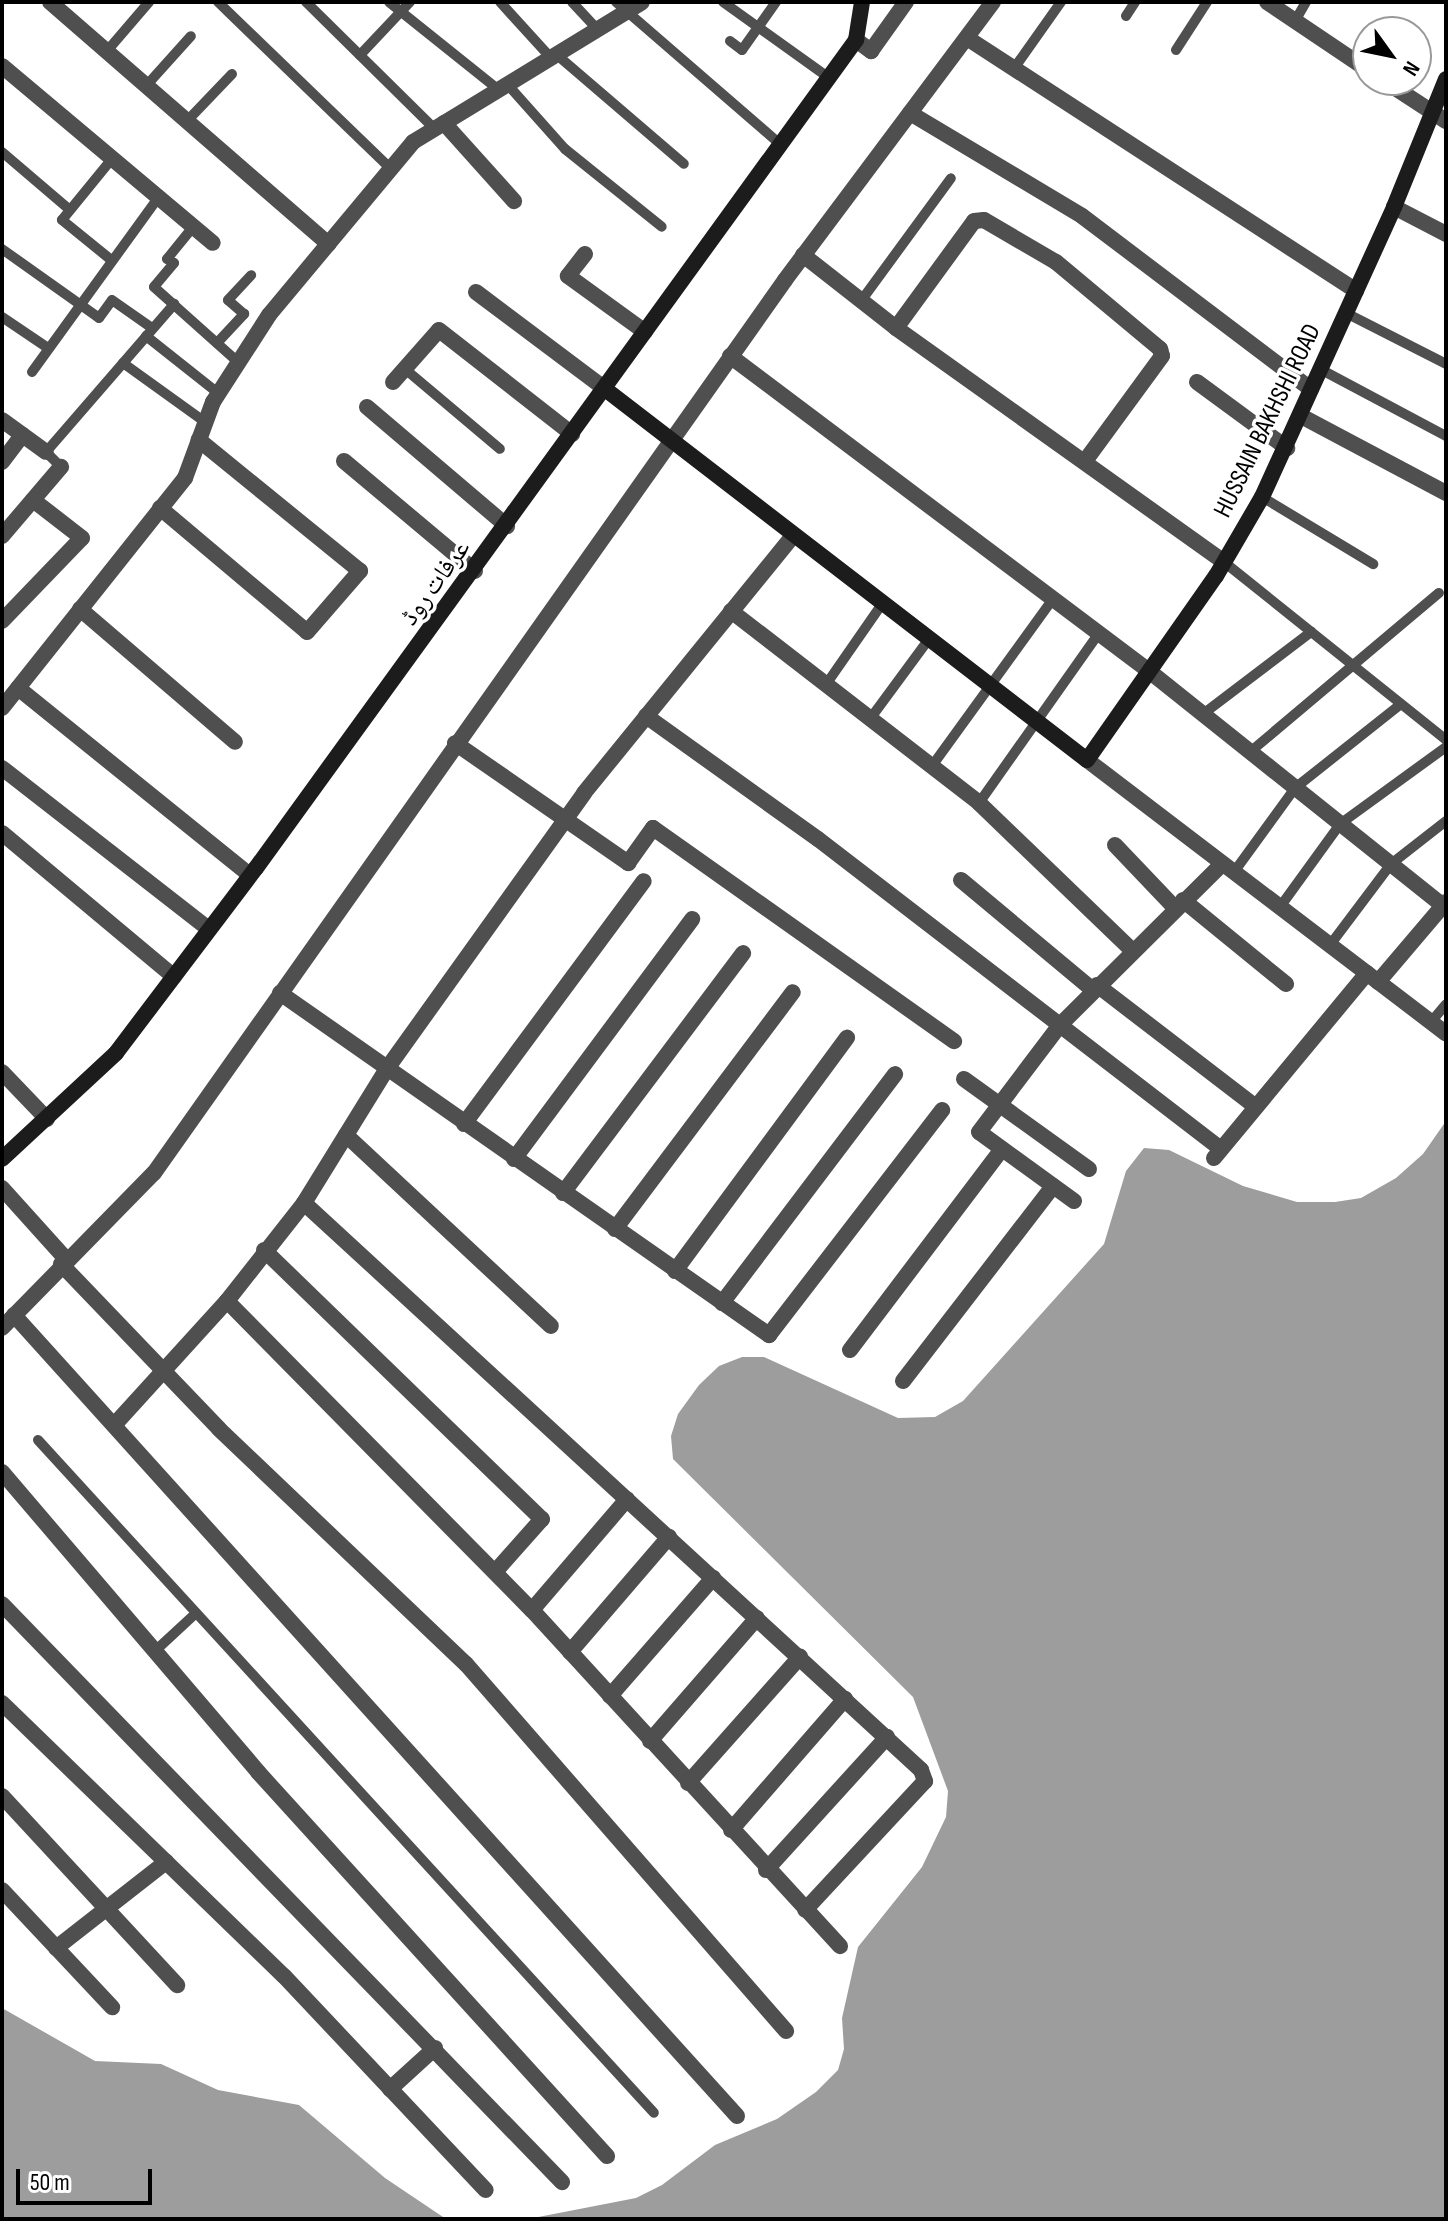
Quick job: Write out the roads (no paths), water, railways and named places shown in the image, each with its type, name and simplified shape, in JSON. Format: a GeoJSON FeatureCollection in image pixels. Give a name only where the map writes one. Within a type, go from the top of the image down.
{"type":"FeatureCollection","features":[{"type":"Feature","properties":{"kind":"street"},"geometry":{"type":"LineString","coordinates":[[50,2],[328,244]]}},
{"type":"Feature","properties":{"kind":"street"},"geometry":{"type":"LineString","coordinates":[[2,708],[185,478],[218,393],[269,315],[413,142],[598,30],[621,8],[642,2]]}},
{"type":"Feature","properties":{"kind":"street","name":"عرفات روڈ"},"geometry":{"type":"LineString","coordinates":[[2,1159],[116,1053],[250,875],[475,571],[856,40],[862,2]]}},
{"type":"Feature","properties":{"kind":"street"},"geometry":{"type":"LineString","coordinates":[[856,40],[871,51],[906,2]]}},
{"type":"Feature","properties":{"kind":"street"},"geometry":{"type":"LineString","coordinates":[[2,1328],[64,1261],[154,1173],[730,356],[993,2]]}},
{"type":"Feature","properties":{"kind":"street"},"geometry":{"type":"LineString","coordinates":[[1267,2],[1352,59]]}},
{"type":"Feature","properties":{"kind":"street"},"geometry":{"type":"LineString","coordinates":[[967,38],[1356,291]]}},
{"type":"Feature","properties":{"kind":"street"},"geometry":{"type":"LineString","coordinates":[[2,66],[213,243]]}},
{"type":"Feature","properties":{"kind":"street","name":"HUSSAIN BAKHSHI ROAD"},"geometry":{"type":"LineString","coordinates":[[1087,760],[1224,562],[1262,497],[1287,448],[1394,207],[1430,112],[1446,79]]}},
{"type":"Feature","properties":{"kind":"street"},"geometry":{"type":"LineString","coordinates":[[1406,96],[1446,121]]}},
{"type":"Feature","properties":{"kind":"street"},"geometry":{"type":"LineString","coordinates":[[910,113],[1082,216],[1311,389]]}},
{"type":"Feature","properties":{"kind":"street"},"geometry":{"type":"LineString","coordinates":[[440,126],[514,201]]}},
{"type":"Feature","properties":{"kind":"street"},"geometry":{"type":"LineString","coordinates":[[1394,207],[1446,234]]}},
{"type":"Feature","properties":{"kind":"street"},"geometry":{"type":"LineString","coordinates":[[896,328],[974,221],[984,220],[1056,262],[1160,349],[1162,356],[1086,460]]}},
{"type":"Feature","properties":{"kind":"street"},"geometry":{"type":"LineString","coordinates":[[585,254],[568,276],[645,332]]}},
{"type":"Feature","properties":{"kind":"street"},"geometry":{"type":"LineString","coordinates":[[803,255],[896,328],[1086,460],[1224,562]]}},
{"type":"Feature","properties":{"kind":"street"},"geometry":{"type":"LineString","coordinates":[[476,292],[1446,1033]]}},
{"type":"Feature","properties":{"kind":"street"},"geometry":{"type":"LineString","coordinates":[[393,382],[439,330],[572,434]]}},
{"type":"Feature","properties":{"kind":"street"},"geometry":{"type":"LineString","coordinates":[[646,716],[818,839],[1060,1025],[1218,1154],[1372,977],[1445,905],[1149,671],[730,356]]}},
{"type":"Feature","properties":{"kind":"street"},"geometry":{"type":"LineString","coordinates":[[1197,382],[1287,448]]}},
{"type":"Feature","properties":{"kind":"street"},"geometry":{"type":"LineString","coordinates":[[367,407],[507,526]]}},
{"type":"Feature","properties":{"kind":"street"},"geometry":{"type":"LineString","coordinates":[[1301,416],[1446,493]]}},
{"type":"Feature","properties":{"kind":"street"},"geometry":{"type":"LineString","coordinates":[[2,420],[46,452]]}},
{"type":"Feature","properties":{"kind":"street"},"geometry":{"type":"LineString","coordinates":[[2,462],[22,435]]}},
{"type":"Feature","properties":{"kind":"street"},"geometry":{"type":"LineString","coordinates":[[160,508],[307,632],[360,571],[199,440]]}},
{"type":"Feature","properties":{"kind":"street"},"geometry":{"type":"LineString","coordinates":[[344,461],[475,571]]}},
{"type":"Feature","properties":{"kind":"street"},"geometry":{"type":"LineString","coordinates":[[2,536],[61,467]]}},
{"type":"Feature","properties":{"kind":"street"},"geometry":{"type":"LineString","coordinates":[[2,621],[82,538],[33,500]]}},
{"type":"Feature","properties":{"kind":"street"},"geometry":{"type":"LineString","coordinates":[[116,1423],[227,1301],[264,1250],[304,1203],[386,1070],[566,818],[793,536]]}},
{"type":"Feature","properties":{"kind":"street"},"geometry":{"type":"LineString","coordinates":[[80,609],[235,742]]}},
{"type":"Feature","properties":{"kind":"street"},"geometry":{"type":"LineString","coordinates":[[731,611],[979,803],[1132,950]]}},
{"type":"Feature","properties":{"kind":"street"},"geometry":{"type":"LineString","coordinates":[[18,688],[250,875]]}},
{"type":"Feature","properties":{"kind":"street"},"geometry":{"type":"LineString","coordinates":[[455,743],[628,863],[653,828],[954,1041]]}},
{"type":"Feature","properties":{"kind":"street"},"geometry":{"type":"LineString","coordinates":[[2,768],[209,929]]}},
{"type":"Feature","properties":{"kind":"street"},"geometry":{"type":"LineString","coordinates":[[2,833],[174,977]]}},
{"type":"Feature","properties":{"kind":"street"},"geometry":{"type":"LineString","coordinates":[[1115,845],[1178,904],[1286,984]]}},
{"type":"Feature","properties":{"kind":"street"},"geometry":{"type":"LineString","coordinates":[[1074,1201],[979,1132],[1060,1025],[1095,987],[1178,904],[1227,868]]}},
{"type":"Feature","properties":{"kind":"street"},"geometry":{"type":"LineString","coordinates":[[961,880],[1095,987],[1256,1107]]}},
{"type":"Feature","properties":{"kind":"street"},"geometry":{"type":"LineString","coordinates":[[464,1124],[644,881]]}},
{"type":"Feature","properties":{"kind":"street"},"geometry":{"type":"LineString","coordinates":[[514,1159],[692,919]]}},
{"type":"Feature","properties":{"kind":"street"},"geometry":{"type":"LineString","coordinates":[[563,1193],[743,953]]}},
{"type":"Feature","properties":{"kind":"street"},"geometry":{"type":"LineString","coordinates":[[615,1229],[793,992]]}},
{"type":"Feature","properties":{"kind":"street"},"geometry":{"type":"LineString","coordinates":[[280,993],[769,1335],[942,1110]]}},
{"type":"Feature","properties":{"kind":"street"},"geometry":{"type":"LineString","coordinates":[[675,1271],[847,1038]]}},
{"type":"Feature","properties":{"kind":"street"},"geometry":{"type":"LineString","coordinates":[[2,1072],[47,1119]]}},
{"type":"Feature","properties":{"kind":"street"},"geometry":{"type":"LineString","coordinates":[[722,1303],[895,1074]]}},
{"type":"Feature","properties":{"kind":"street"},"geometry":{"type":"LineString","coordinates":[[964,1079],[1089,1169]]}},
{"type":"Feature","properties":{"kind":"street"},"geometry":{"type":"LineString","coordinates":[[346,1135],[551,1326]]}},
{"type":"Feature","properties":{"kind":"street"},"geometry":{"type":"LineString","coordinates":[[850,1350],[1002,1149]]}},
{"type":"Feature","properties":{"kind":"street"},"geometry":{"type":"LineString","coordinates":[[903,1381],[1053,1186]]}},
{"type":"Feature","properties":{"kind":"street"},"geometry":{"type":"LineString","coordinates":[[2,1188],[64,1261],[219,1429],[466,1664],[786,2031]]}},
{"type":"Feature","properties":{"kind":"street"},"geometry":{"type":"LineString","coordinates":[[304,1203],[921,1770],[925,1781],[805,1910]]}},
{"type":"Feature","properties":{"kind":"street"},"geometry":{"type":"LineString","coordinates":[[264,1250],[542,1519],[495,1572]]}},
{"type":"Feature","properties":{"kind":"street"},"geometry":{"type":"LineString","coordinates":[[227,1301],[532,1610],[766,1870],[840,1946]]}},
{"type":"Feature","properties":{"kind":"street"},"geometry":{"type":"LineString","coordinates":[[14,1315],[116,1423],[737,2116]]}},
{"type":"Feature","properties":{"kind":"street"},"geometry":{"type":"LineString","coordinates":[[2,1472],[155,1651],[607,2156]]}},
{"type":"Feature","properties":{"kind":"street"},"geometry":{"type":"LineString","coordinates":[[532,1610],[627,1499]]}},
{"type":"Feature","properties":{"kind":"street"},"geometry":{"type":"LineString","coordinates":[[570,1652],[669,1537]]}},
{"type":"Feature","properties":{"kind":"street"},"geometry":{"type":"LineString","coordinates":[[610,1696],[713,1578]]}},
{"type":"Feature","properties":{"kind":"street"},"geometry":{"type":"LineString","coordinates":[[2,1604],[562,2182]]}},
{"type":"Feature","properties":{"kind":"street"},"geometry":{"type":"LineString","coordinates":[[650,1741],[757,1618]]}},
{"type":"Feature","properties":{"kind":"street"},"geometry":{"type":"LineString","coordinates":[[688,1783],[800,1657]]}},
{"type":"Feature","properties":{"kind":"street"},"geometry":{"type":"LineString","coordinates":[[731,1830],[845,1699]]}},
{"type":"Feature","properties":{"kind":"street"},"geometry":{"type":"LineString","coordinates":[[2,1703],[166,1862],[486,2190]]}},
{"type":"Feature","properties":{"kind":"street"},"geometry":{"type":"LineString","coordinates":[[766,1870],[887,1737]]}},
{"type":"Feature","properties":{"kind":"street"},"geometry":{"type":"LineString","coordinates":[[2,1796],[177,1985]]}},
{"type":"Feature","properties":{"kind":"street"},"geometry":{"type":"LineString","coordinates":[[56,1948],[166,1862]]}},
{"type":"Feature","properties":{"kind":"street"},"geometry":{"type":"LineString","coordinates":[[2,1890],[112,2007]]}},
{"type":"Feature","properties":{"kind":"street"},"geometry":{"type":"LineString","coordinates":[[390,2089],[435,2048]]}},
{"type":"Feature","properties":{"kind":"lane"},"geometry":{"type":"LineString","coordinates":[[107,51],[149,2]]}},
{"type":"Feature","properties":{"kind":"lane"},"geometry":{"type":"LineString","coordinates":[[218,2],[391,169]]}},
{"type":"Feature","properties":{"kind":"lane"},"geometry":{"type":"LineString","coordinates":[[306,2],[440,126]]}},
{"type":"Feature","properties":{"kind":"lane"},"geometry":{"type":"LineString","coordinates":[[389,2],[503,87],[565,149],[662,227]]}},
{"type":"Feature","properties":{"kind":"lane"},"geometry":{"type":"LineString","coordinates":[[360,55],[410,2]]}},
{"type":"Feature","properties":{"kind":"lane"},"geometry":{"type":"LineString","coordinates":[[500,2],[554,56],[684,164]]}},
{"type":"Feature","properties":{"kind":"lane"},"geometry":{"type":"LineString","coordinates":[[572,2],[598,30]]}},
{"type":"Feature","properties":{"kind":"lane"},"geometry":{"type":"LineString","coordinates":[[723,2],[829,78]]}},
{"type":"Feature","properties":{"kind":"lane"},"geometry":{"type":"LineString","coordinates":[[730,41],[742,50],[776,2]]}},
{"type":"Feature","properties":{"kind":"lane"},"geometry":{"type":"LineString","coordinates":[[1015,67],[1061,2]]}},
{"type":"Feature","properties":{"kind":"lane"},"geometry":{"type":"LineString","coordinates":[[1126,16],[1135,2]]}},
{"type":"Feature","properties":{"kind":"lane"},"geometry":{"type":"LineString","coordinates":[[1176,50],[1207,2]]}},
{"type":"Feature","properties":{"kind":"lane"},"geometry":{"type":"LineString","coordinates":[[1295,21],[1306,2]]}},
{"type":"Feature","properties":{"kind":"lane"},"geometry":{"type":"LineString","coordinates":[[621,8],[781,145]]}},
{"type":"Feature","properties":{"kind":"lane"},"geometry":{"type":"LineString","coordinates":[[146,86],[191,36]]}},
{"type":"Feature","properties":{"kind":"lane"},"geometry":{"type":"LineString","coordinates":[[187,121],[232,74]]}},
{"type":"Feature","properties":{"kind":"lane"},"geometry":{"type":"LineString","coordinates":[[2,152],[70,210]]}},
{"type":"Feature","properties":{"kind":"lane"},"geometry":{"type":"LineString","coordinates":[[110,259],[62,220],[111,160]]}},
{"type":"Feature","properties":{"kind":"lane"},"geometry":{"type":"LineString","coordinates":[[861,301],[951,178]]}},
{"type":"Feature","properties":{"kind":"lane"},"geometry":{"type":"LineString","coordinates":[[32,372],[110,259],[158,198]]}},
{"type":"Feature","properties":{"kind":"lane"},"geometry":{"type":"LineString","coordinates":[[193,227],[167,259],[174,263],[154,287],[238,362]]}},
{"type":"Feature","properties":{"kind":"lane"},"geometry":{"type":"LineString","coordinates":[[2,249],[99,318],[112,300],[218,393]]}},
{"type":"Feature","properties":{"kind":"lane"},"geometry":{"type":"LineString","coordinates":[[217,343],[244,314],[228,300],[251,275]]}},
{"type":"Feature","properties":{"kind":"lane"},"geometry":{"type":"LineString","coordinates":[[61,467],[46,452],[174,304]]}},
{"type":"Feature","properties":{"kind":"lane"},"geometry":{"type":"LineString","coordinates":[[1346,313],[1446,364]]}},
{"type":"Feature","properties":{"kind":"lane"},"geometry":{"type":"LineString","coordinates":[[2,317],[48,348]]}},
{"type":"Feature","properties":{"kind":"lane"},"geometry":{"type":"LineString","coordinates":[[123,363],[205,422]]}},
{"type":"Feature","properties":{"kind":"lane"},"geometry":{"type":"LineString","coordinates":[[405,369],[500,449]]}},
{"type":"Feature","properties":{"kind":"lane"},"geometry":{"type":"LineString","coordinates":[[1320,369],[1446,436]]}},
{"type":"Feature","properties":{"kind":"lane"},"geometry":{"type":"LineString","coordinates":[[1262,497],[1373,564]]}},
{"type":"Feature","properties":{"kind":"lane"},"geometry":{"type":"LineString","coordinates":[[1224,562],[1446,740]]}},
{"type":"Feature","properties":{"kind":"lane"},"geometry":{"type":"LineString","coordinates":[[1250,752],[1355,667],[1439,593]]}},
{"type":"Feature","properties":{"kind":"lane"},"geometry":{"type":"LineString","coordinates":[[932,766],[993,688],[1053,599]]}},
{"type":"Feature","properties":{"kind":"lane"},"geometry":{"type":"LineString","coordinates":[[825,686],[882,604]]}},
{"type":"Feature","properties":{"kind":"lane"},"geometry":{"type":"LineString","coordinates":[[1203,714],[1311,632]]}},
{"type":"Feature","properties":{"kind":"lane"},"geometry":{"type":"LineString","coordinates":[[979,803],[1099,633]]}},
{"type":"Feature","properties":{"kind":"lane"},"geometry":{"type":"LineString","coordinates":[[870,719],[929,639]]}},
{"type":"Feature","properties":{"kind":"lane"},"geometry":{"type":"LineString","coordinates":[[1227,868],[1295,788],[1401,704]]}},
{"type":"Feature","properties":{"kind":"lane"},"geometry":{"type":"LineString","coordinates":[[1280,907],[1340,824],[1446,747]]}},
{"type":"Feature","properties":{"kind":"lane"},"geometry":{"type":"LineString","coordinates":[[1330,945],[1391,864],[1446,821]]}},
{"type":"Feature","properties":{"kind":"lane"},"geometry":{"type":"LineString","coordinates":[[1431,1022],[1446,1004]]}},
{"type":"Feature","properties":{"kind":"lane"},"geometry":{"type":"LineString","coordinates":[[38,1440],[654,2113]]}},
{"type":"Feature","properties":{"kind":"lane"},"geometry":{"type":"LineString","coordinates":[[155,1651],[195,1614]]}}]}
